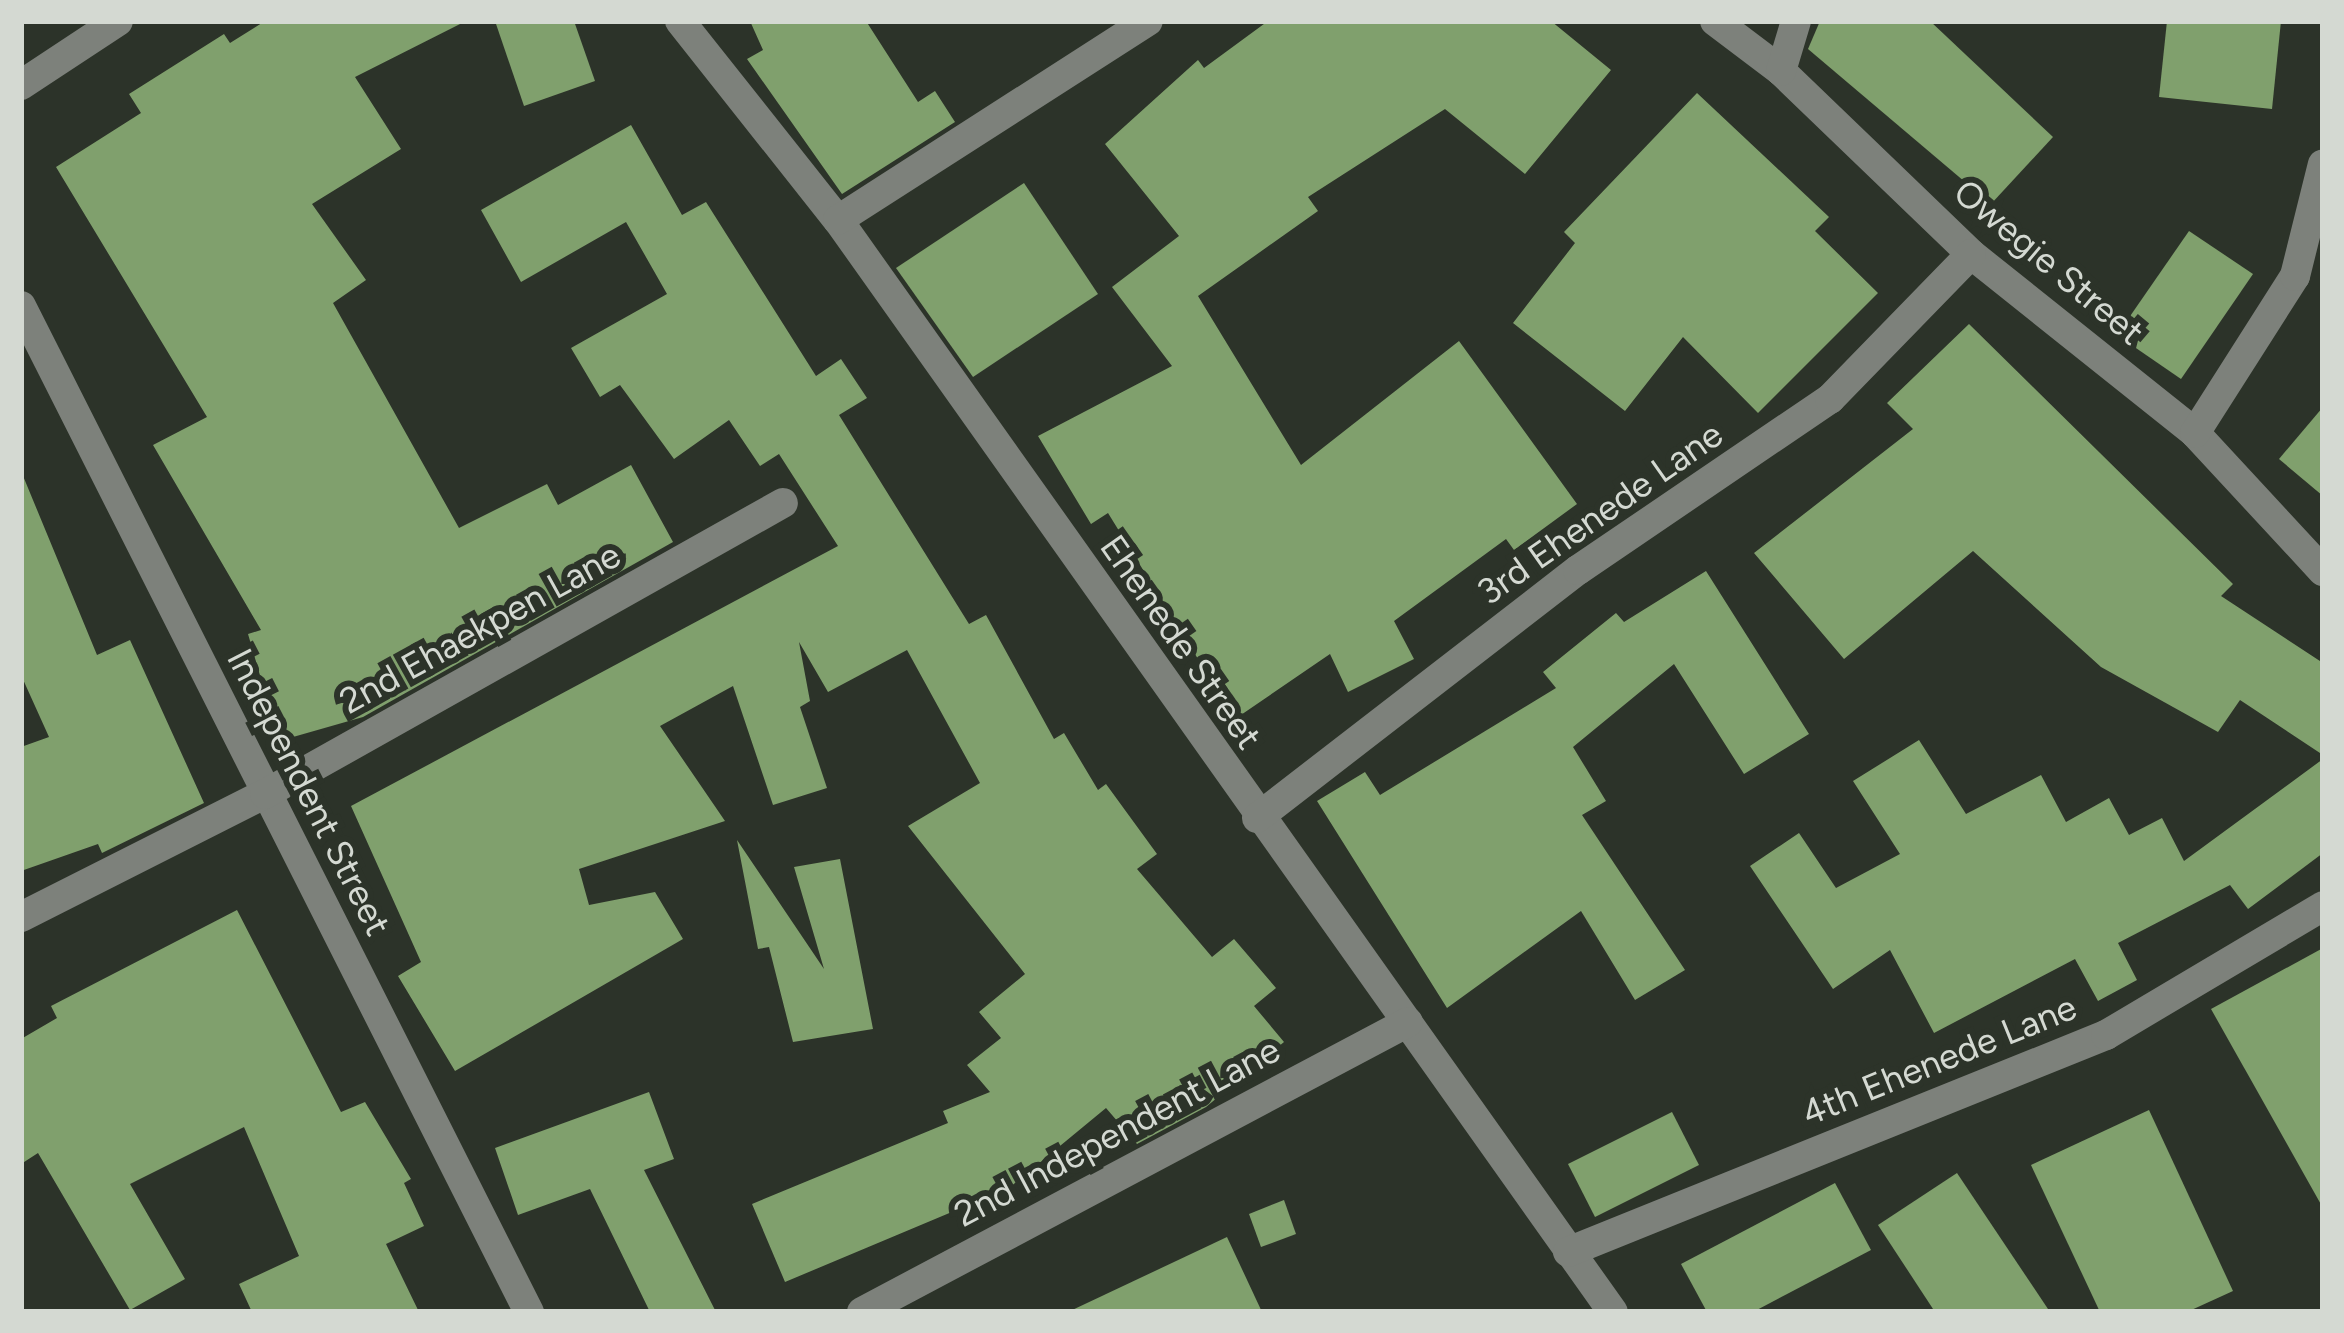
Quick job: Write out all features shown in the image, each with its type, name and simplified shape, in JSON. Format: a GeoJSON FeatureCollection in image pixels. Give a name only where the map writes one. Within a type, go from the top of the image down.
{"type":"FeatureCollection","features":[{"type":"Feature","properties":{"kind":"street"},"geometry":{"type":"LineString","coordinates":[[21,86],[118,21]]}},
{"type":"Feature","properties":{"kind":"street","name":"Ehenede Street"},"geometry":{"type":"LineString","coordinates":[[680,21],[838,220],[1257,818],[1613,1312]]}},
{"type":"Feature","properties":{"kind":"street"},"geometry":{"type":"LineString","coordinates":[[838,220],[1148,21]]}},
{"type":"Feature","properties":{"kind":"street","name":"Owegie Street"},"geometry":{"type":"LineString","coordinates":[[1715,21],[1781,71],[1971,254],[2194,433],[2323,572]]}},
{"type":"Feature","properties":{"kind":"street"},"geometry":{"type":"LineString","coordinates":[[1781,71],[1796,21]]}},
{"type":"Feature","properties":{"kind":"street"},"geometry":{"type":"LineString","coordinates":[[2194,433],[2295,276],[2323,164]]}},
{"type":"Feature","properties":{"kind":"street","name":"3rd Ehenede Lane"},"geometry":{"type":"LineString","coordinates":[[1257,818],[1578,570],[1830,399],[1971,254]]}},
{"type":"Feature","properties":{"kind":"street","name":"Independent Street"},"geometry":{"type":"LineString","coordinates":[[21,306],[530,1312]]}},
{"type":"Feature","properties":{"kind":"street","name":"2nd Ehaekpen Lane"},"geometry":{"type":"LineString","coordinates":[[21,917],[265,794],[783,503]]}},
{"type":"Feature","properties":{"kind":"street","name":"4th Ehenede Lane"},"geometry":{"type":"LineString","coordinates":[[1568,1252],[2106,1035],[2323,906]]}},
{"type":"Feature","properties":{"kind":"street","name":"2nd Independent Lane"},"geometry":{"type":"LineString","coordinates":[[862,1312],[1408,1022]]}},
{"type":"Feature","properties":{"kind":"building"},"geometry":{"type":"Polygon","coordinates":[[[265,21],[466,21],[355,77],[401,149],[312,204],[366,280],[333,303],[459,528],[547,484],[558,505],[631,465],[673,542],[363,717],[279,741],[248,634],[261,630],[153,445],[207,417],[56,167],[141,113],[129,94],[224,34],[230,43],[265,21]]]}},
{"type":"Feature","properties":{"kind":"building"},"geometry":{"type":"Polygon","coordinates":[[[495,21],[574,21],[595,81],[524,106],[495,21]]]}},
{"type":"Feature","properties":{"kind":"building"},"geometry":{"type":"Polygon","coordinates":[[[750,21],[866,21],[918,102],[935,91],[955,122],[842,194],[747,59],[763,50],[750,21]]]}},
{"type":"Feature","properties":{"kind":"building"},"geometry":{"type":"Polygon","coordinates":[[[1268,21],[1551,21],[1611,70],[1525,174],[1445,109],[1308,197],[1318,211],[1198,296],[1301,465],[1459,341],[1577,504],[1514,550],[1506,539],[1394,621],[1414,659],[1348,692],[1330,654],[1235,719],[1108,513],[1091,524],[1038,436],[1172,366],[1112,287],[1179,236],[1105,144],[1198,60],[1204,68],[1268,21]]]}},
{"type":"Feature","properties":{"kind":"building"},"geometry":{"type":"Polygon","coordinates":[[[1820,21],[1930,21],[2053,137],[1991,204],[1808,49],[1820,21]]]}},
{"type":"Feature","properties":{"kind":"building"},"geometry":{"type":"Polygon","coordinates":[[[2167,21],[2281,21],[2272,109],[2159,97],[2167,21]]]}},
{"type":"Feature","properties":{"kind":"building"},"geometry":{"type":"Polygon","coordinates":[[[1697,93],[1829,217],[1815,231],[1878,293],[1758,413],[1683,337],[1625,411],[1513,323],[1575,243],[1564,232],[1697,93]]]}},
{"type":"Feature","properties":{"kind":"building"},"geometry":{"type":"Polygon","coordinates":[[[631,125],[682,215],[706,202],[816,376],[841,359],[867,398],[839,415],[969,624],[986,615],[1054,739],[1064,733],[1098,790],[1106,784],[1157,854],[1137,869],[1212,957],[1234,939],[1276,988],[1254,1006],[1284,1042],[1206,1107],[1137,1144],[1106,1108],[1009,1188],[785,1282],[752,1204],[948,1123],[943,1111],[990,1092],[967,1065],[1001,1038],[979,1012],[1025,974],[908,826],[980,783],[907,650],[828,692],[799,642],[810,701],[800,707],[827,788],[773,805],[733,686],[660,726],[725,821],[579,869],[589,905],[655,892],[683,939],[455,1071],[398,976],[421,962],[351,806],[838,546],[779,454],[760,466],[729,420],[674,459],[620,385],[600,397],[571,348],[667,294],[626,222],[521,282],[481,210],[631,125]]]}},
{"type":"Feature","properties":{"kind":"building"},"geometry":{"type":"Polygon","coordinates":[[[1024,183],[1098,294],[973,377],[896,268],[1024,183]]]}},
{"type":"Feature","properties":{"kind":"building"},"geometry":{"type":"Polygon","coordinates":[[[2189,231],[2253,274],[2181,379],[2117,335],[2189,231]]]}},
{"type":"Feature","properties":{"kind":"building"},"geometry":{"type":"Polygon","coordinates":[[[1969,324],[2233,584],[2221,596],[2323,663],[2323,755],[2240,700],[2218,732],[2101,667],[1973,551],[1844,659],[1754,553],[1913,429],[1887,403],[1969,324]]]}},
{"type":"Feature","properties":{"kind":"building"},"geometry":{"type":"Polygon","coordinates":[[[2323,407],[2323,496],[2279,459],[2323,407]]]}},
{"type":"Feature","properties":{"kind":"building"},"geometry":{"type":"Polygon","coordinates":[[[21,471],[97,655],[130,640],[204,803],[102,853],[98,844],[21,871],[21,747],[49,737],[21,675],[21,471]]]}},
{"type":"Feature","properties":{"kind":"building"},"geometry":{"type":"Polygon","coordinates":[[[1706,571],[1809,734],[1744,774],[1674,664],[1573,747],[1606,801],[1582,815],[1685,970],[1635,1000],[1581,911],[1447,1008],[1317,801],[1365,772],[1380,795],[1556,688],[1543,672],[1616,613],[1624,622],[1706,571]]]}},
{"type":"Feature","properties":{"kind":"building"},"geometry":{"type":"Polygon","coordinates":[[[1919,740],[1966,814],[2041,775],[2066,822],[2109,798],[2129,835],[2162,818],[2184,861],[2323,759],[2323,853],[2248,909],[2230,885],[2118,943],[2137,980],[2098,1001],[2075,959],[1934,1033],[1890,950],[1833,989],[1750,866],[1799,833],[1836,888],[1900,854],[1853,781],[1919,740]]]}},
{"type":"Feature","properties":{"kind":"building"},"geometry":{"type":"Polygon","coordinates":[[[737,840],[824,969],[794,867],[840,859],[873,1029],[793,1042],[769,947],[758,949],[737,840]]]}},
{"type":"Feature","properties":{"kind":"building"},"geometry":{"type":"Polygon","coordinates":[[[237,910],[341,1112],[365,1102],[411,1179],[404,1183],[424,1226],[386,1244],[419,1312],[252,1312],[239,1284],[299,1256],[244,1127],[130,1184],[185,1279],[130,1310],[38,1153],[21,1164],[21,1039],[57,1018],[51,1006],[237,910]]]}},
{"type":"Feature","properties":{"kind":"building"},"geometry":{"type":"Polygon","coordinates":[[[2323,948],[2323,1208],[2211,1009],[2323,948]]]}},
{"type":"Feature","properties":{"kind":"building"},"geometry":{"type":"Polygon","coordinates":[[[649,1092],[674,1159],[644,1170],[716,1312],[650,1312],[590,1189],[518,1215],[495,1148],[649,1092]]]}},
{"type":"Feature","properties":{"kind":"building"},"geometry":{"type":"Polygon","coordinates":[[[2149,1110],[2233,1291],[2187,1312],[2100,1312],[2031,1165],[2149,1110]]]}},
{"type":"Feature","properties":{"kind":"building"},"geometry":{"type":"Polygon","coordinates":[[[1672,1112],[1699,1165],[1595,1217],[1568,1164],[1672,1112]]]}},
{"type":"Feature","properties":{"kind":"building"},"geometry":{"type":"Polygon","coordinates":[[[1957,1173],[2050,1312],[1935,1312],[1878,1225],[1957,1173]]]}},
{"type":"Feature","properties":{"kind":"building"},"geometry":{"type":"Polygon","coordinates":[[[1835,1183],[1871,1250],[1753,1312],[1707,1312],[1681,1264],[1835,1183]]]}},
{"type":"Feature","properties":{"kind":"building"},"geometry":{"type":"Polygon","coordinates":[[[1284,1200],[1296,1234],[1261,1247],[1249,1214],[1284,1200]]]}},
{"type":"Feature","properties":{"kind":"building"},"geometry":{"type":"Polygon","coordinates":[[[1227,1237],[1262,1312],[1068,1312],[1227,1237]]]}}]}
